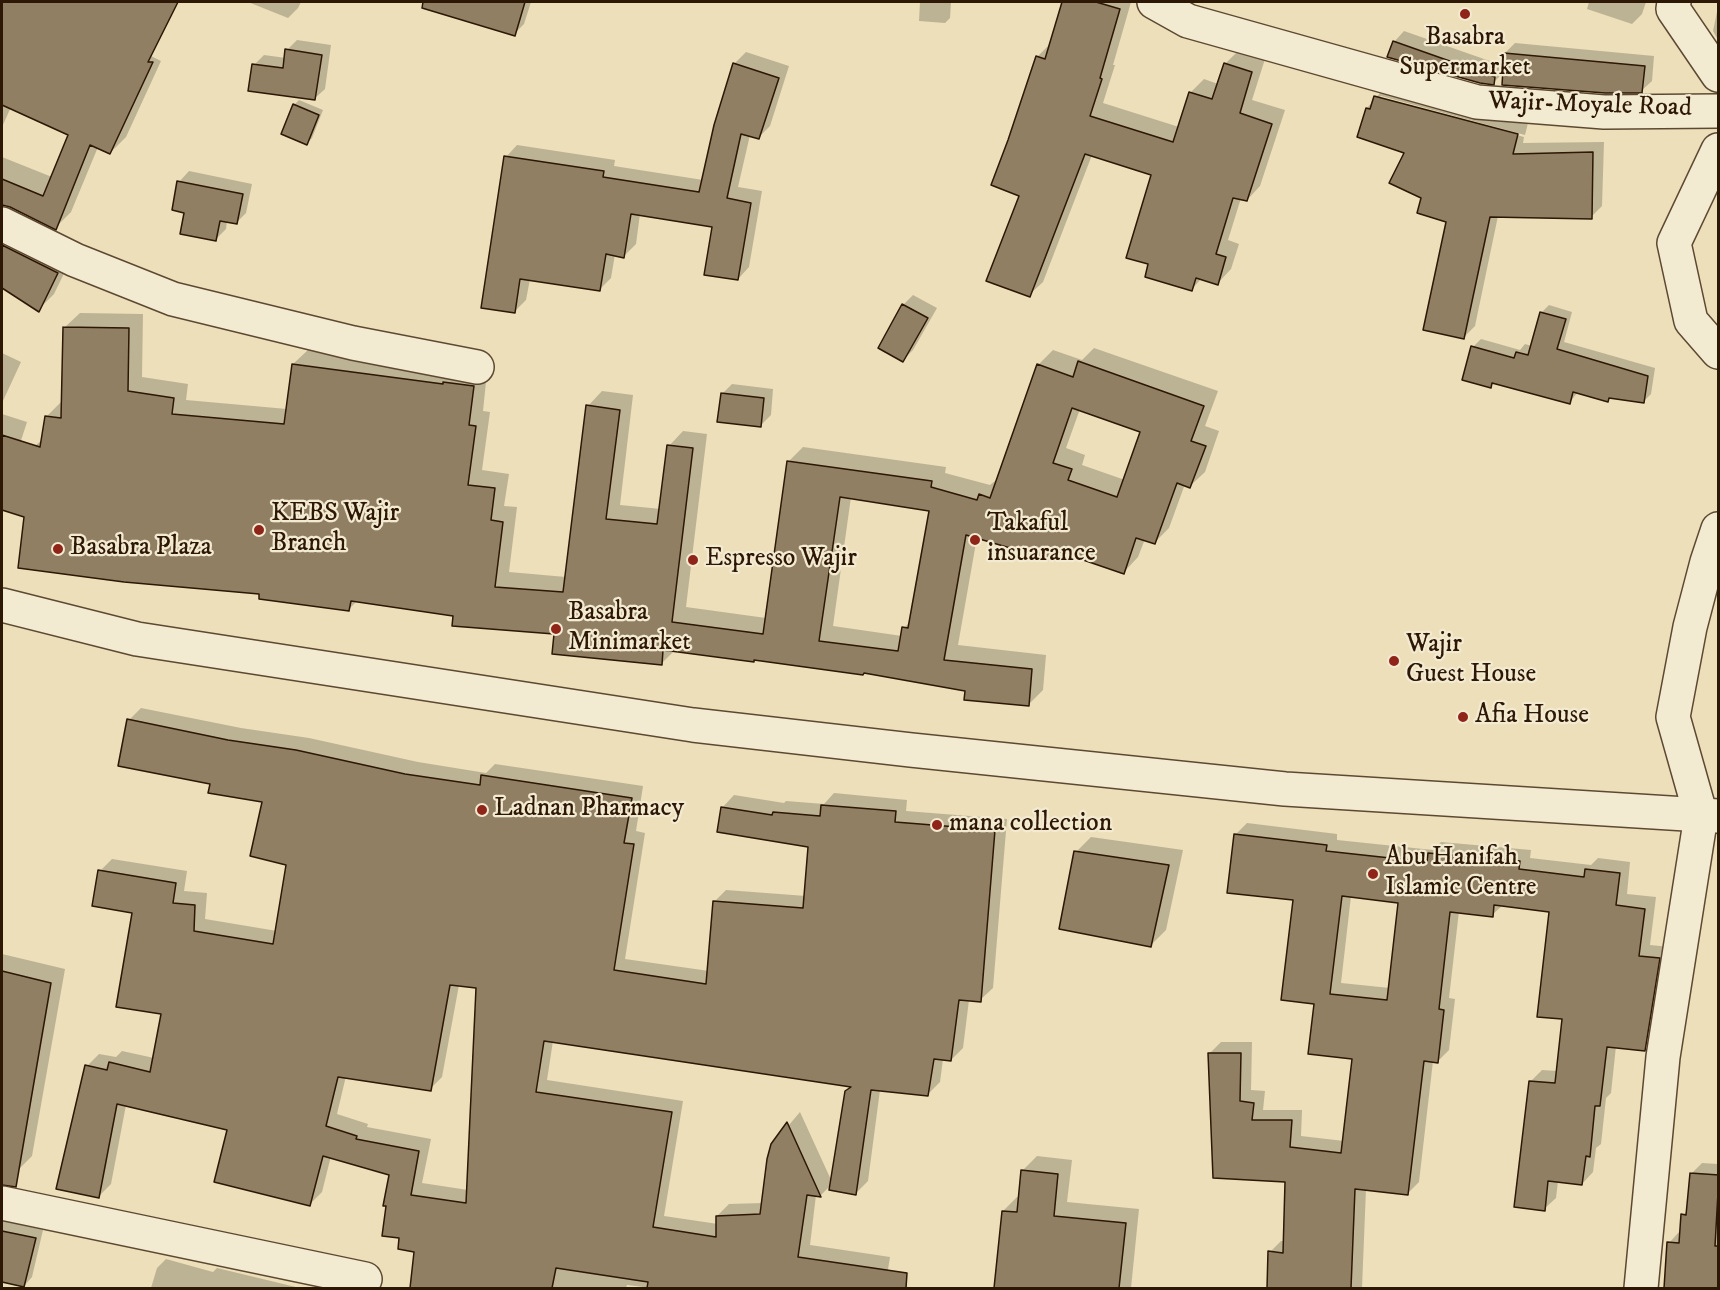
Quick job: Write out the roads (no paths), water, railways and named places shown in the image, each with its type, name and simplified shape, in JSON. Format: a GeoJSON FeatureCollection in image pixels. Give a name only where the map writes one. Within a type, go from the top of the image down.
{"type":"FeatureCollection","features":[{"type":"Feature","properties":{"kind":"street","name":"Wajir-Moyale Road"},"geometry":{"type":"LineString","coordinates":[[1154,2],[1188,21],[1478,102],[1604,112],[1719,111]]}},
{"type":"Feature","properties":{"kind":"street"},"geometry":{"type":"LineString","coordinates":[[1674,2],[1673,9],[1719,75]]}},
{"type":"Feature","properties":{"kind":"street"},"geometry":{"type":"LineString","coordinates":[[1719,150],[1674,243],[1691,321],[1719,351]]}},
{"type":"Feature","properties":{"kind":"street"},"geometry":{"type":"LineString","coordinates":[[2,224],[75,260],[173,299],[353,343],[477,367]]}},
{"type":"Feature","properties":{"kind":"street"},"geometry":{"type":"LineString","coordinates":[[1641,1288],[1663,1057],[1710,816],[1673,717],[1690,627],[1707,562],[1719,529]]}},
{"type":"Feature","properties":{"kind":"street"},"geometry":{"type":"LineString","coordinates":[[2,605],[137,639],[693,725],[1285,789],[1710,816]]}},
{"type":"Feature","properties":{"kind":"street"},"geometry":{"type":"LineString","coordinates":[[2,1203],[365,1279]]}},
{"type":"Feature","properties":{"kind":"place","name":"Basabra Supermarket"},"geometry":{"type":"Point","coordinates":[1465,14]}},
{"type":"Feature","properties":{"kind":"place","name":"KEBS Wajir Branch"},"geometry":{"type":"Point","coordinates":[259,530]}},
{"type":"Feature","properties":{"kind":"place","name":"Takaful insuarance"},"geometry":{"type":"Point","coordinates":[975,540]}},
{"type":"Feature","properties":{"kind":"place","name":"Basabra Plaza"},"geometry":{"type":"Point","coordinates":[58,549]}},
{"type":"Feature","properties":{"kind":"place","name":"Espresso Wajir"},"geometry":{"type":"Point","coordinates":[693,560]}},
{"type":"Feature","properties":{"kind":"place","name":"Basabra Minimarket"},"geometry":{"type":"Point","coordinates":[556,629]}},
{"type":"Feature","properties":{"kind":"place","name":"Wajir Guest House"},"geometry":{"type":"Point","coordinates":[1394,661]}},
{"type":"Feature","properties":{"kind":"place","name":"Afia House"},"geometry":{"type":"Point","coordinates":[1463,717]}},
{"type":"Feature","properties":{"kind":"place","name":"Ladnan Pharmacy"},"geometry":{"type":"Point","coordinates":[482,810]}},
{"type":"Feature","properties":{"kind":"place","name":"mana collection"},"geometry":{"type":"Point","coordinates":[937,825]}},
{"type":"Feature","properties":{"kind":"place","name":"Abu Hanifah Islamic Centre"},"geometry":{"type":"Point","coordinates":[1373,874]}}]}
